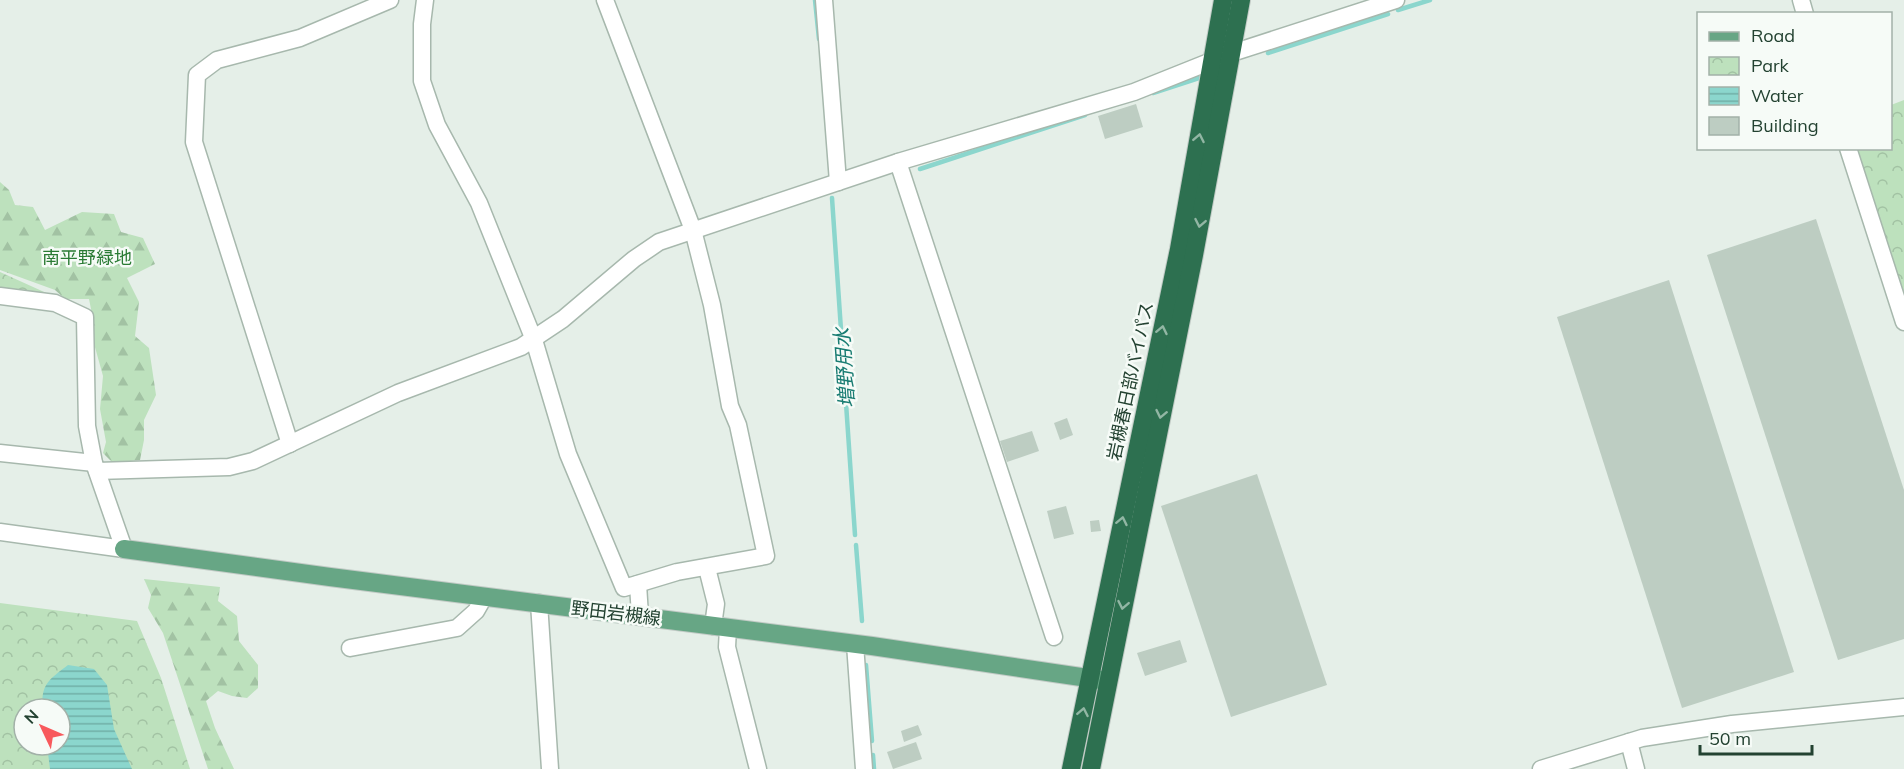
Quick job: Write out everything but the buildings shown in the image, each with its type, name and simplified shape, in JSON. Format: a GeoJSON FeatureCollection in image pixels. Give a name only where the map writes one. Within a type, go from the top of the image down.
{"type":"FeatureCollection","features":[{"type":"Feature","properties":{"kind":"highway","name":"岩槻春日部バイパス"},"geometry":{"type":"LineString","coordinates":[[1071,769],[1179,249],[1223,0]]}},
{"type":"Feature","properties":{"kind":"highway","name":"岩槻春日部バイパス"},"geometry":{"type":"LineString","coordinates":[[1091,769],[1194,255],[1240,0]]}},
{"type":"Feature","properties":{"kind":"main road","name":"野田岩槻線"},"geometry":{"type":"LineString","coordinates":[[124,549],[855,644],[1108,681]]}},
{"type":"Feature","properties":{"kind":"street"},"geometry":{"type":"LineString","coordinates":[[290,444],[194,142],[197,75],[217,60],[300,38],[390,0]]}},
{"type":"Feature","properties":{"kind":"street"},"geometry":{"type":"LineString","coordinates":[[425,0],[422,24],[422,81],[437,125],[478,203],[534,340],[568,454],[624,588],[677,572],[766,556],[738,425],[730,406],[712,305],[693,230],[605,0]]}},
{"type":"Feature","properties":{"kind":"street"},"geometry":{"type":"LineString","coordinates":[[825,0],[838,182]]}},
{"type":"Feature","properties":{"kind":"street"},"geometry":{"type":"LineString","coordinates":[[1232,53],[1396,0]]}},
{"type":"Feature","properties":{"kind":"street"},"geometry":{"type":"LineString","coordinates":[[0,453],[95,467],[229,467],[253,461],[398,393],[506,353],[534,340],[563,319],[634,259],[659,242],[898,162],[1134,92],[1214,60]]}},
{"type":"Feature","properties":{"kind":"street"},"geometry":{"type":"LineString","coordinates":[[1849,150],[1904,321]]}},
{"type":"Feature","properties":{"kind":"street"},"geometry":{"type":"LineString","coordinates":[[898,162],[1054,638]]}},
{"type":"Feature","properties":{"kind":"street"},"geometry":{"type":"LineString","coordinates":[[0,296],[55,303],[85,317],[87,426],[95,467],[124,549],[0,532]]}},
{"type":"Feature","properties":{"kind":"street"},"geometry":{"type":"LineString","coordinates":[[707,568],[758,769]]}},
{"type":"Feature","properties":{"kind":"street"},"geometry":{"type":"LineString","coordinates":[[638,584],[640,616]]}},
{"type":"Feature","properties":{"kind":"street"},"geometry":{"type":"LineString","coordinates":[[350,648],[457,628],[476,611],[484,597]]}},
{"type":"Feature","properties":{"kind":"street"},"geometry":{"type":"LineString","coordinates":[[538,603],[550,769]]}},
{"type":"Feature","properties":{"kind":"street"},"geometry":{"type":"LineString","coordinates":[[855,644],[864,769]]}},
{"type":"Feature","properties":{"kind":"street"},"geometry":{"type":"LineString","coordinates":[[1541,769],[1642,738],[1732,724],[1904,707]]}},
{"type":"Feature","properties":{"kind":"street"},"geometry":{"type":"LineString","coordinates":[[1629,742],[1636,769]]}},
{"type":"Feature","properties":{"kind":"green space"},"geometry":{"type":"Polygon","coordinates":[[[1904,100],[1904,322],[1848,150],[1892,150],[1892,105],[1904,100]]]}},
{"type":"Feature","properties":{"kind":"green space","name":"南平野緑地"},"geometry":{"type":"Polygon","coordinates":[[[0,182],[9,190],[15,205],[33,207],[45,230],[82,212],[114,214],[121,232],[143,238],[155,264],[127,278],[139,302],[135,336],[149,348],[156,395],[144,420],[144,440],[140,460],[113,463],[103,453],[106,442],[100,409],[103,376],[93,340],[94,324],[89,299],[65,299],[55,290],[0,270],[0,182]]]}},
{"type":"Feature","properties":{"kind":"green space"},"geometry":{"type":"Polygon","coordinates":[[[0,272],[53,296],[0,289],[0,272]]]}},
{"type":"Feature","properties":{"kind":"green space"},"geometry":{"type":"Polygon","coordinates":[[[144,579],[220,587],[218,601],[237,616],[239,641],[258,665],[258,688],[247,698],[218,691],[206,701],[215,728],[234,769],[208,769],[163,633],[148,608],[151,595],[144,579]]]}},
{"type":"Feature","properties":{"kind":"green space"},"geometry":{"type":"Polygon","coordinates":[[[0,603],[137,621],[161,678],[190,769],[0,769],[0,603]]]}},
{"type":"Feature","properties":{"kind":"water"},"geometry":{"type":"Polygon","coordinates":[[[68,665],[94,669],[107,685],[114,729],[132,769],[50,769],[48,757],[72,757],[72,697],[43,697],[51,678],[68,665]]]}},
{"type":"Feature","properties":{"kind":"waterway"},"geometry":{"type":"LineString","coordinates":[[815,0],[819,39]]}},
{"type":"Feature","properties":{"kind":"waterway"},"geometry":{"type":"LineString","coordinates":[[1398,10],[1430,0]]}},
{"type":"Feature","properties":{"kind":"waterway"},"geometry":{"type":"LineString","coordinates":[[1268,53],[1388,14]]}},
{"type":"Feature","properties":{"kind":"waterway"},"geometry":{"type":"LineString","coordinates":[[1153,93],[1202,77]]}},
{"type":"Feature","properties":{"kind":"waterway"},"geometry":{"type":"LineString","coordinates":[[920,169],[1085,115]]}},
{"type":"Feature","properties":{"kind":"waterway","name":"増野用水"},"geometry":{"type":"LineString","coordinates":[[832,198],[855,535]]}},
{"type":"Feature","properties":{"kind":"waterway","name":"増野用水"},"geometry":{"type":"LineString","coordinates":[[856,545],[862,621]]}},
{"type":"Feature","properties":{"kind":"waterway","name":"増野用水"},"geometry":{"type":"LineString","coordinates":[[866,665],[872,741]]}},
{"type":"Feature","properties":{"kind":"waterway","name":"増野用水"},"geometry":{"type":"LineString","coordinates":[[873,755],[874,769]]}}]}
